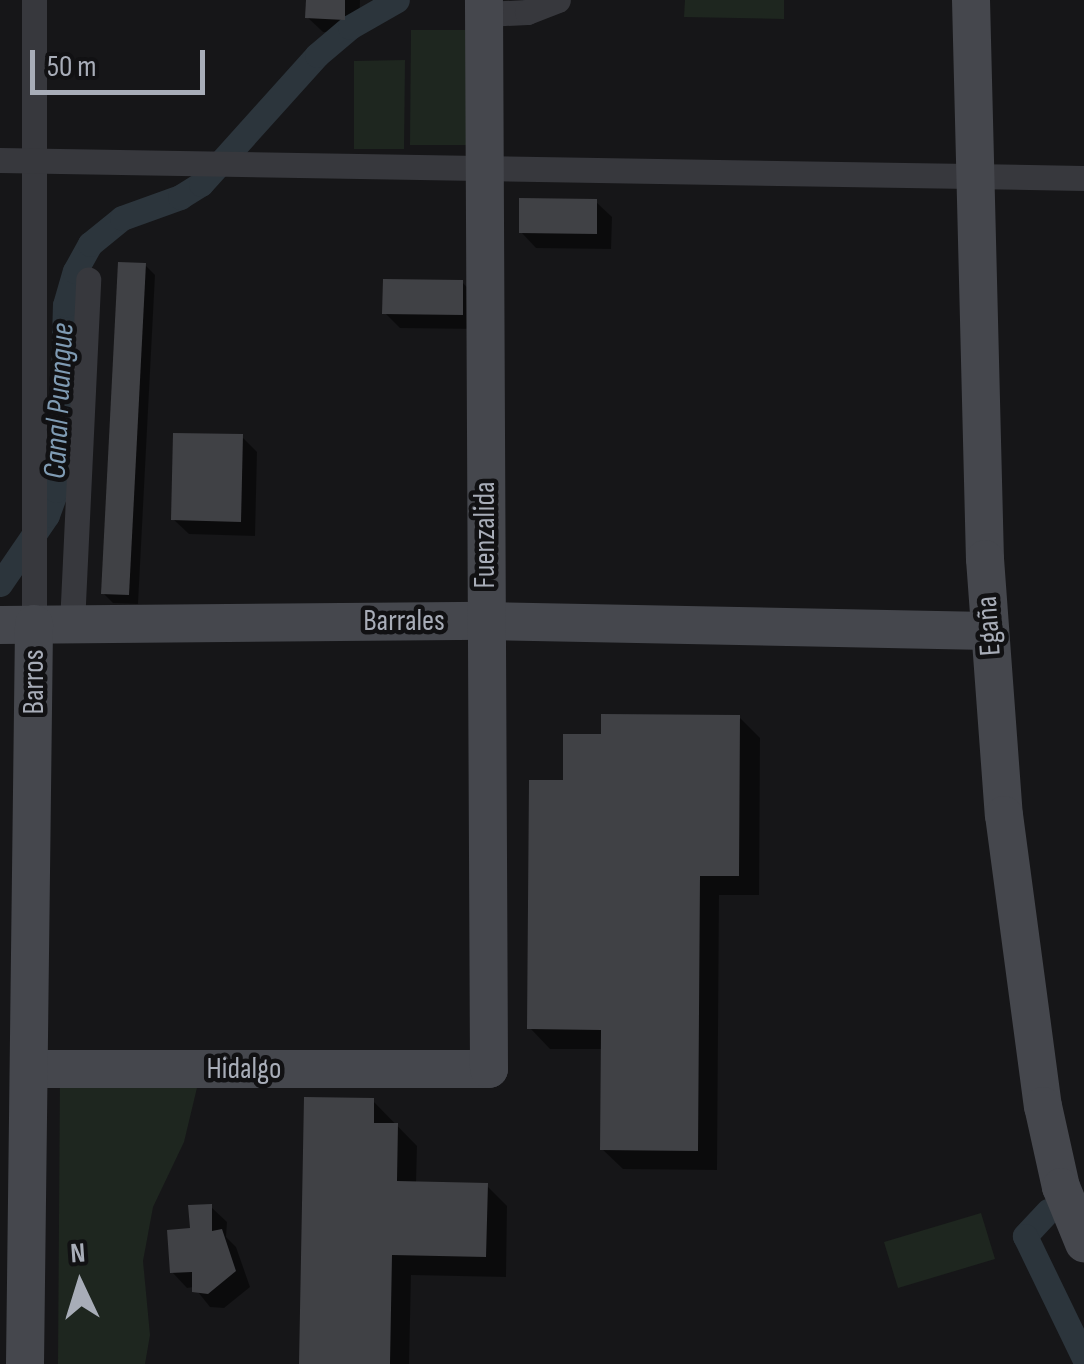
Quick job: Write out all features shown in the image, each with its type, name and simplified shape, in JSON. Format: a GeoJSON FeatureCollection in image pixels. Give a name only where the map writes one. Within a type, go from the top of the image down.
{"type":"FeatureCollection","features":[{"type":"Feature","properties":{"kind":"street","name":"Barros"},"geometry":{"type":"LineString","coordinates":[[25,1364],[16,1069],[17,624],[34,558],[34,0]]}},
{"type":"Feature","properties":{"kind":"street"},"geometry":{"type":"LineString","coordinates":[[484,7],[527,12],[558,0]]}},
{"type":"Feature","properties":{"kind":"street","name":"Egaña"},"geometry":{"type":"LineString","coordinates":[[971,0],[972,177],[988,631],[1004,815],[1043,1106],[1060,1187],[1084,1244]]}},
{"type":"Feature","properties":{"kind":"street","name":"Fuenzalida"},"geometry":{"type":"LineString","coordinates":[[484,7],[489,1069]]}},
{"type":"Feature","properties":{"kind":"street"},"geometry":{"type":"LineString","coordinates":[[0,160],[1084,178]]}},
{"type":"Feature","properties":{"kind":"street"},"geometry":{"type":"LineString","coordinates":[[72,624],[88,279]]}},
{"type":"Feature","properties":{"kind":"street","name":"Barrales"},"geometry":{"type":"LineString","coordinates":[[17,624],[487,621],[988,631]]}},
{"type":"Feature","properties":{"kind":"street","name":"Hidalgo"},"geometry":{"type":"LineString","coordinates":[[16,1069],[489,1069]]}},
{"type":"Feature","properties":{"kind":"shaded area"},"geometry":{"type":"Polygon","coordinates":[[[685,0],[784,0],[784,19],[684,17],[685,0]]]}},
{"type":"Feature","properties":{"kind":"shaded area"},"geometry":{"type":"Polygon","coordinates":[[[411,30],[468,30],[468,145],[410,145],[411,30]]]}},
{"type":"Feature","properties":{"kind":"shaded area"},"geometry":{"type":"Polygon","coordinates":[[[405,60],[404,149],[354,149],[354,61],[405,60]]]}},
{"type":"Feature","properties":{"kind":"shaded area"},"geometry":{"type":"Polygon","coordinates":[[[201,1071],[184,1142],[153,1207],[143,1261],[150,1335],[145,1364],[58,1364],[60,1073],[201,1071]]]}},
{"type":"Feature","properties":{"kind":"shaded area"},"geometry":{"type":"Polygon","coordinates":[[[981,1213],[995,1259],[898,1288],[884,1242],[981,1213]]]}},
{"type":"Feature","properties":{"kind":"building"},"geometry":{"type":"Polygon","coordinates":[[[306,0],[345,0],[345,20],[305,18],[306,0]]]}},
{"type":"Feature","properties":{"kind":"building"},"geometry":{"type":"Polygon","coordinates":[[[519,198],[597,199],[597,234],[519,233],[519,198]]]}},
{"type":"Feature","properties":{"kind":"building"},"geometry":{"type":"Polygon","coordinates":[[[118,262],[146,263],[129,595],[101,594],[118,262]]]}},
{"type":"Feature","properties":{"kind":"building"},"geometry":{"type":"Polygon","coordinates":[[[383,279],[463,280],[463,315],[382,314],[383,279]]]}},
{"type":"Feature","properties":{"kind":"building"},"geometry":{"type":"Polygon","coordinates":[[[173,433],[243,434],[241,522],[171,520],[173,433]]]}},
{"type":"Feature","properties":{"kind":"building"},"geometry":{"type":"Polygon","coordinates":[[[601,714],[740,715],[739,876],[700,876],[698,1151],[600,1150],[601,1030],[527,1029],[529,780],[563,780],[563,734],[601,734],[601,714]]]}},
{"type":"Feature","properties":{"kind":"building"},"geometry":{"type":"Polygon","coordinates":[[[304,1097],[374,1098],[374,1123],[398,1123],[397,1181],[488,1183],[486,1257],[392,1255],[390,1364],[299,1364],[304,1097]]]}},
{"type":"Feature","properties":{"kind":"building"},"geometry":{"type":"Polygon","coordinates":[[[212,1204],[212,1231],[222,1229],[236,1271],[208,1294],[192,1292],[192,1272],[170,1273],[167,1230],[190,1228],[188,1205],[212,1204]]]}},
{"type":"Feature","properties":{"kind":"waterway","name":"Canal Puangue"},"geometry":{"type":"LineString","coordinates":[[0,584],[47,515],[56,490],[61,455],[65,305],[75,271],[90,244],[122,218],[180,197],[201,184],[317,55],[350,27],[397,0]]}},
{"type":"Feature","properties":{"kind":"waterway"},"geometry":{"type":"LineString","coordinates":[[1048,1211],[1025,1236],[1084,1358]]}}]}
